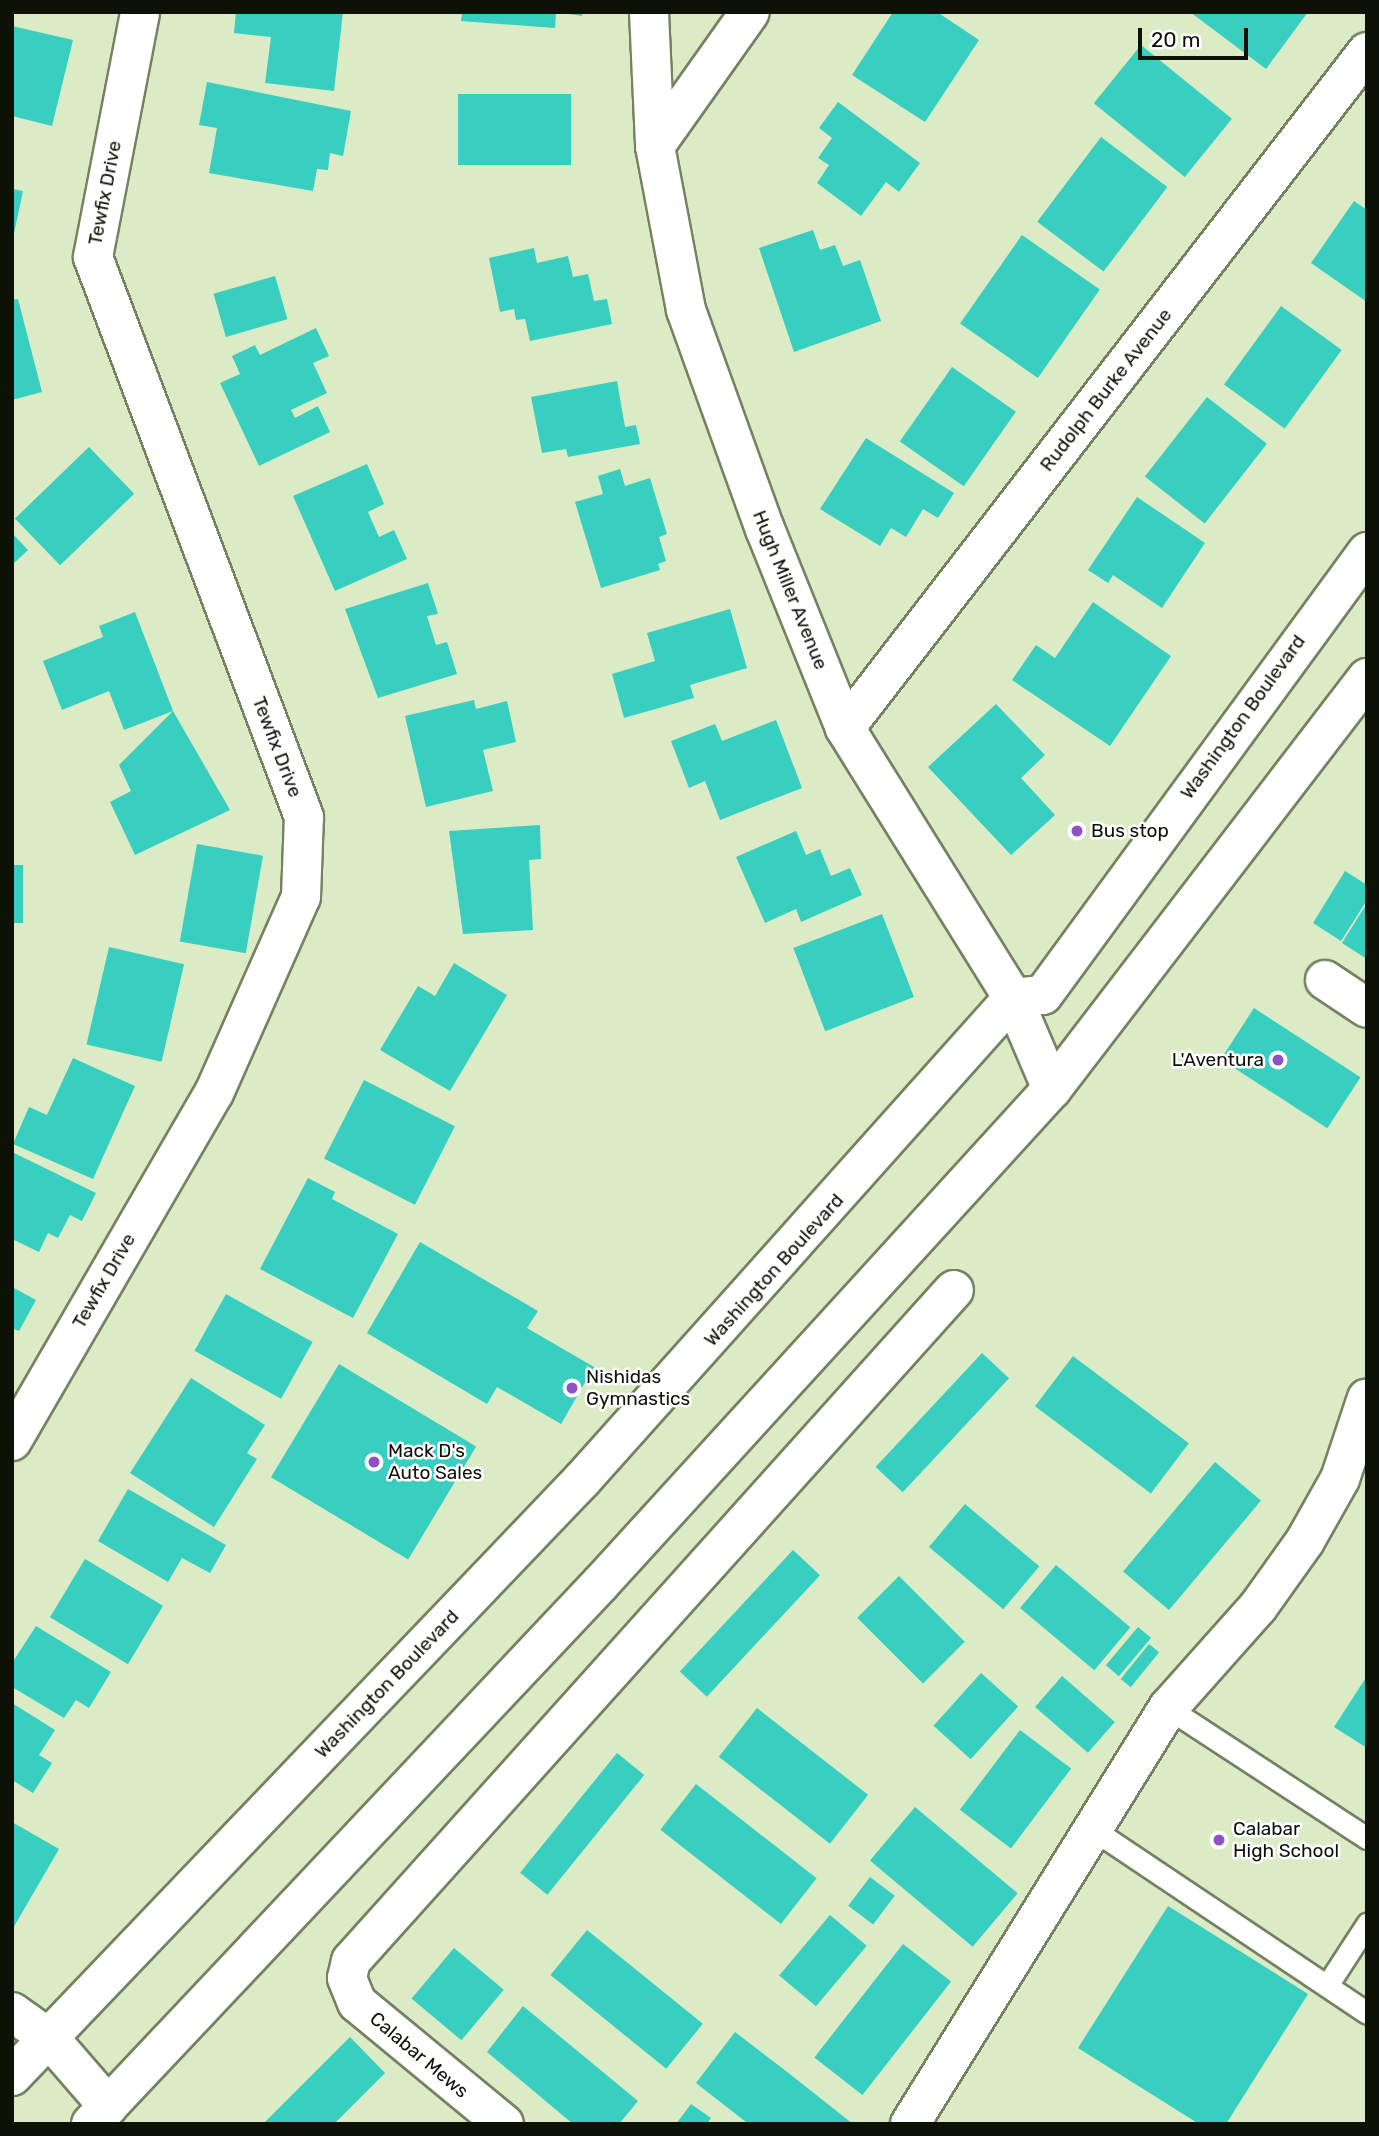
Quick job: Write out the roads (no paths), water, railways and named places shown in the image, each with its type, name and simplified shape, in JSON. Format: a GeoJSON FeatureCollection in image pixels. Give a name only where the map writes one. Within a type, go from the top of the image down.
{"type":"FeatureCollection","features":[{"type":"Feature","properties":{"kind":"main road","name":"Tewfix Drive"},"geometry":{"type":"LineString","coordinates":[[12,1441],[214,1093],[301,897],[304,817],[93,257],[140,12]]}},
{"type":"Feature","properties":{"kind":"main road","name":"Hugh Miller Avenue"},"geometry":{"type":"LineString","coordinates":[[649,12],[656,146],[686,310],[845,728],[1013,998],[1052,1089]]}},
{"type":"Feature","properties":{"kind":"main road"},"geometry":{"type":"LineString","coordinates":[[656,146],[750,12]]}},
{"type":"Feature","properties":{"kind":"main road","name":"Rudolph Burke Avenue"},"geometry":{"type":"LineString","coordinates":[[845,728],[1367,52]]}},
{"type":"Feature","properties":{"kind":"main road","name":"Washington Boulevard"},"geometry":{"type":"LineString","coordinates":[[12,2076],[582,1480],[1013,998],[1043,995],[1367,552]]}},
{"type":"Feature","properties":{"kind":"main road"},"geometry":{"type":"LineString","coordinates":[[12,2012],[50,2039],[99,2115],[1052,1089],[1367,678]]}},
{"type":"Feature","properties":{"kind":"main road"},"geometry":{"type":"LineString","coordinates":[[1325,980],[1367,1008]]}},
{"type":"Feature","properties":{"kind":"main road","name":"Calabar Mews"},"geometry":{"type":"LineString","coordinates":[[504,2124],[357,2003],[347,1978],[360,1950],[954,1290]]}},
{"type":"Feature","properties":{"kind":"main road"},"geometry":{"type":"LineString","coordinates":[[910,2124],[1091,1828],[1168,1708],[1258,1607],[1306,1541],[1340,1479],[1367,1398]]}},
{"type":"Feature","properties":{"kind":"lane"},"geometry":{"type":"LineString","coordinates":[[1168,1708],[1367,1838]]}},
{"type":"Feature","properties":{"kind":"lane"},"geometry":{"type":"LineString","coordinates":[[1091,1828],[1328,1984],[1367,2013]]}},
{"type":"Feature","properties":{"kind":"lane"},"geometry":{"type":"LineString","coordinates":[[1328,1984],[1367,1924]]}},
{"type":"Feature","properties":{"kind":"place","name":"Bus stop"},"geometry":{"type":"Point","coordinates":[1077,831]}},
{"type":"Feature","properties":{"kind":"place","name":"L'Aventura"},"geometry":{"type":"Point","coordinates":[1278,1060]}},
{"type":"Feature","properties":{"kind":"place","name":"Nishidas Gymnastics"},"geometry":{"type":"Point","coordinates":[572,1388]}},
{"type":"Feature","properties":{"kind":"place","name":"Mack D's Auto Sales"},"geometry":{"type":"Point","coordinates":[374,1462]}},
{"type":"Feature","properties":{"kind":"place","name":"Calabar High School"},"geometry":{"type":"Point","coordinates":[1219,1840]}}]}
